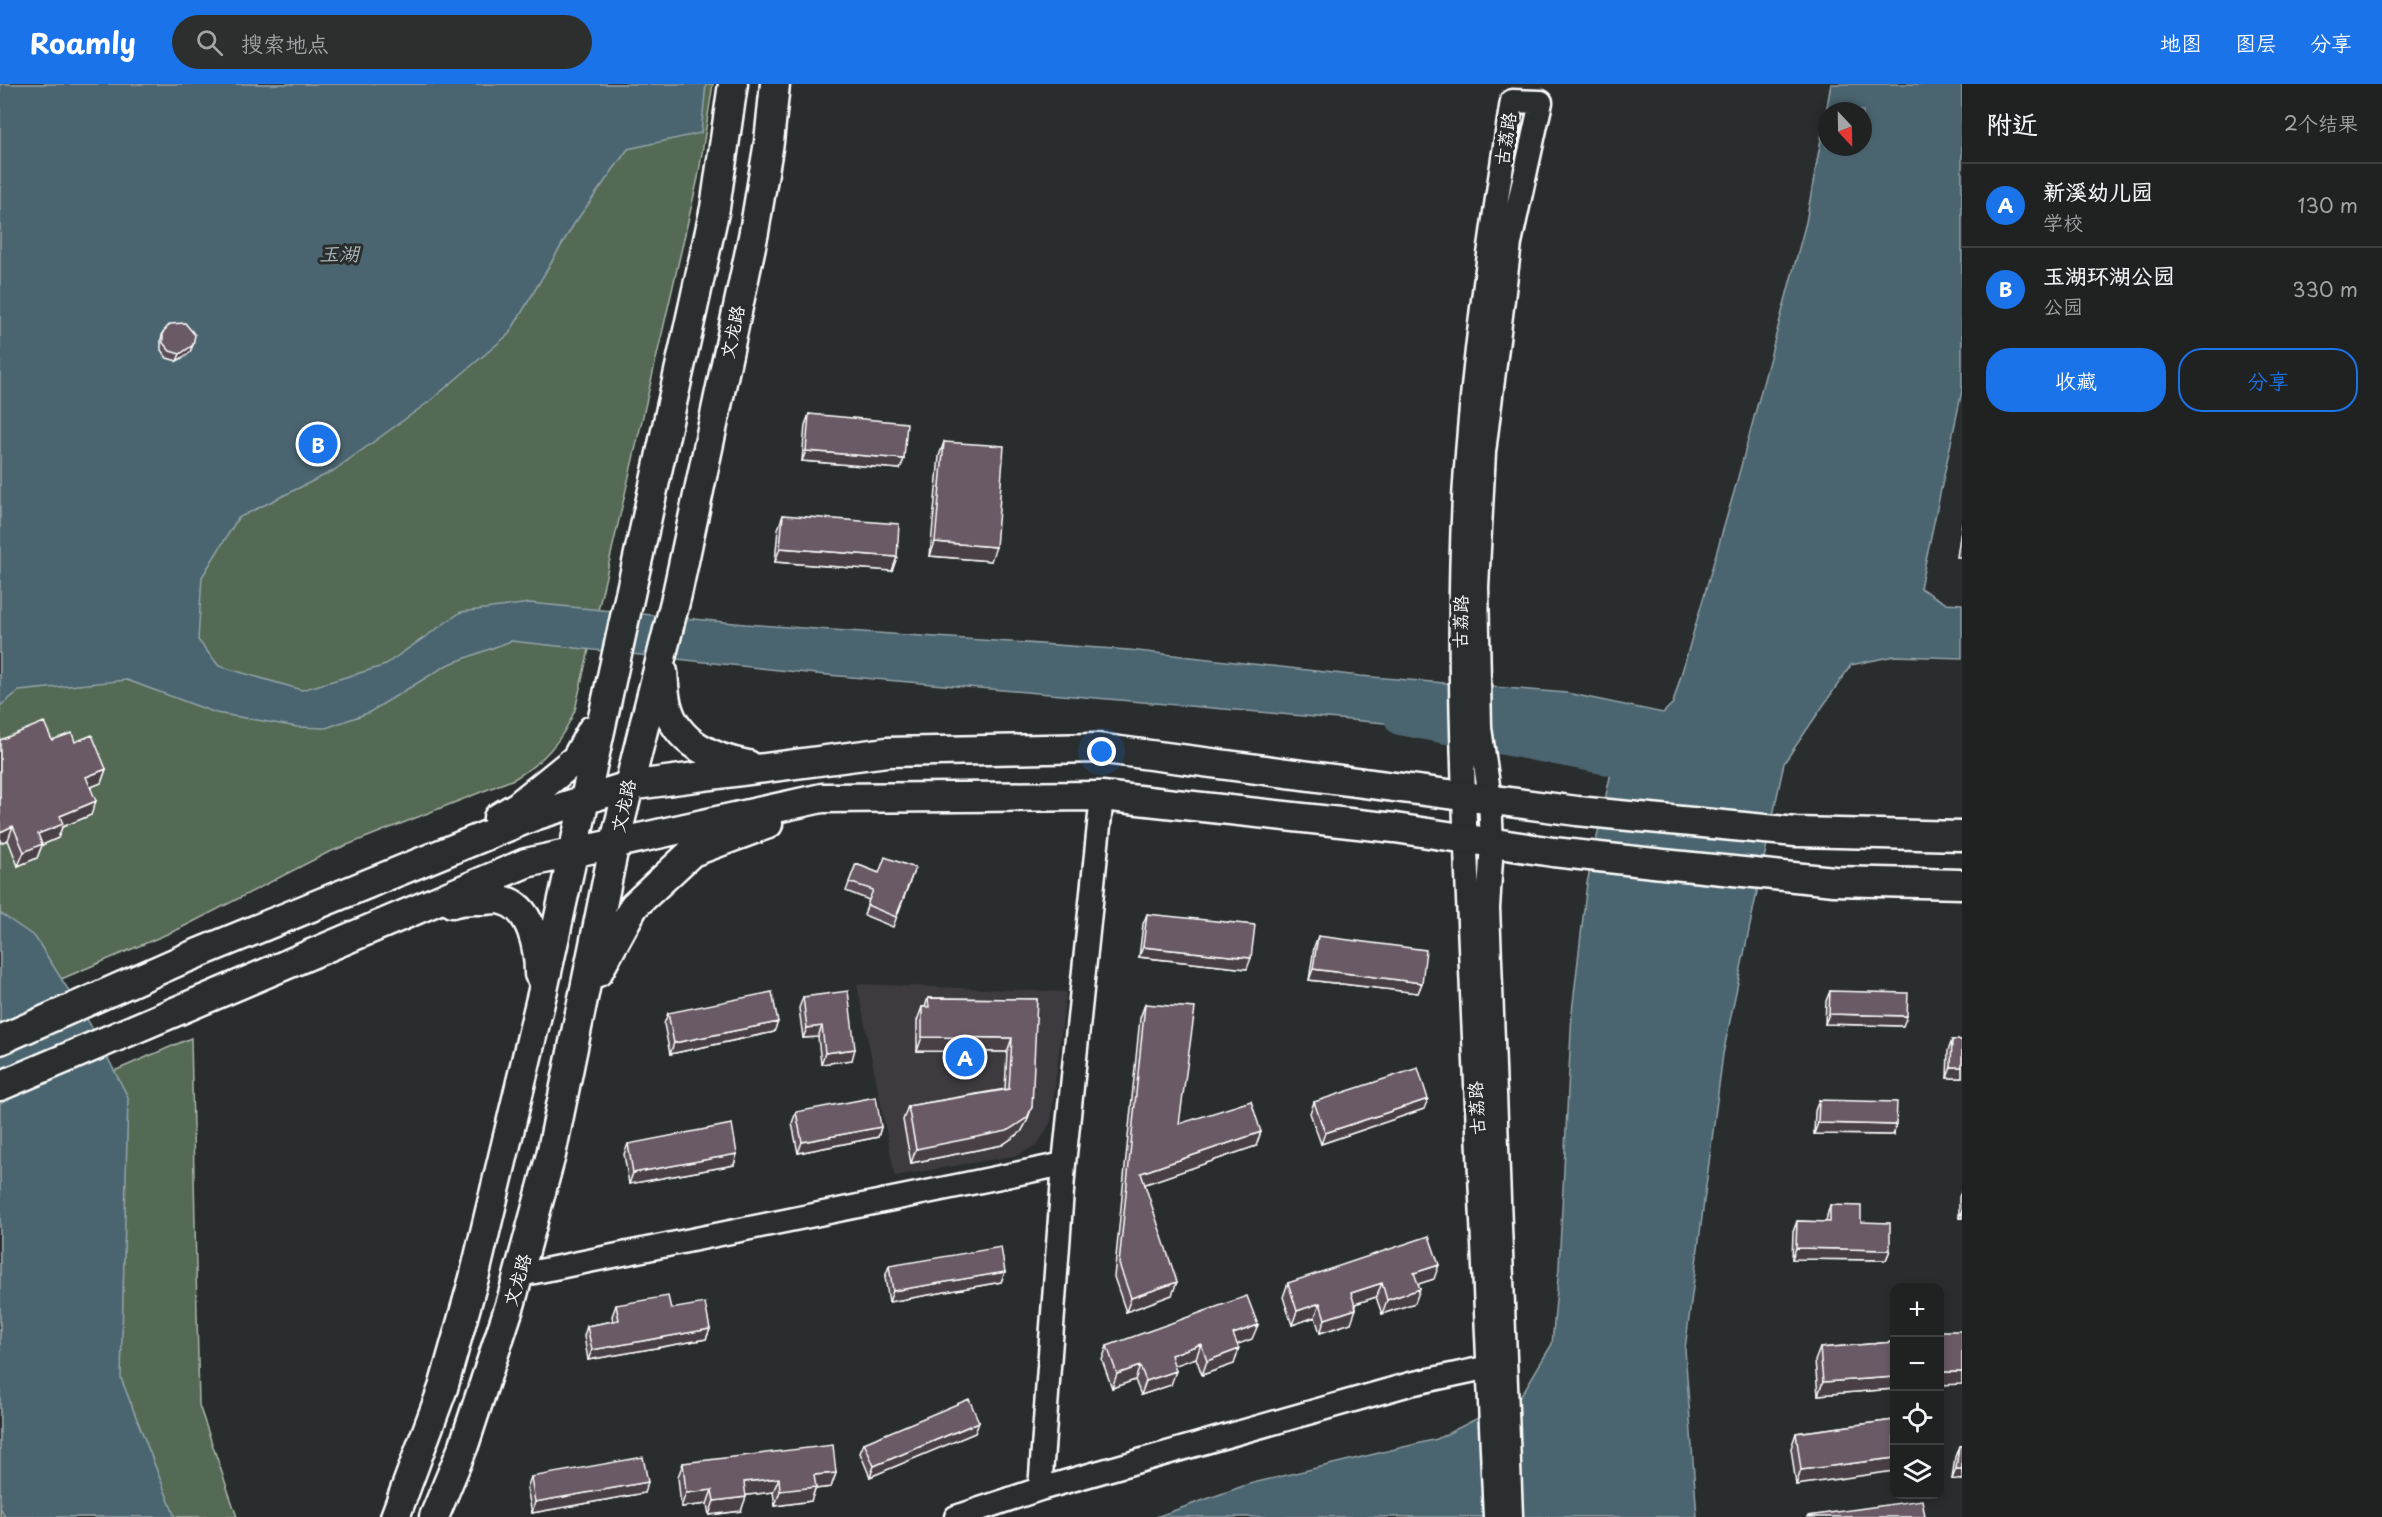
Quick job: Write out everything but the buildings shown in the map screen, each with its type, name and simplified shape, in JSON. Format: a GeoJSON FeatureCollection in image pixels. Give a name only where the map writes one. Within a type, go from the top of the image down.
{"type":"FeatureCollection","features":[{"type":"Feature","properties":{"kind":"main road"},"geometry":{"type":"LineString","coordinates":[[395,1517],[443,1388],[474,1278],[540,1005],[715,208],[733,84]]}},
{"type":"Feature","properties":{"kind":"main road","name":"文龙路"},"geometry":{"type":"LineString","coordinates":[[434,1517],[464,1444],[520,1275],[551,1155],[615,842],[662,659],[754,232],[770,142],[775,84]]}},
{"type":"Feature","properties":{"kind":"main road"},"geometry":{"type":"LineString","coordinates":[[662,659],[667,706],[678,729],[696,747],[723,760],[765,768]]}},
{"type":"Feature","properties":{"kind":"main road"},"geometry":{"type":"LineString","coordinates":[[415,865],[518,806],[576,759],[605,708]]}},
{"type":"Feature","properties":{"kind":"main road"},"geometry":{"type":"LineString","coordinates":[[0,1040],[110,994],[179,961],[534,816],[584,802],[628,786],[887,752],[1097,748],[1577,811],[1781,831],[1962,836]]}},
{"type":"Feature","properties":{"kind":"main road"},"geometry":{"type":"LineString","coordinates":[[0,1086],[526,863],[822,798],[1101,796],[1395,828],[1553,852],[1834,881],[1962,884]]}},
{"type":"Feature","properties":{"kind":"main road"},"geometry":{"type":"LineString","coordinates":[[584,998],[634,906],[692,852],[780,819],[884,798]]}},
{"type":"Feature","properties":{"kind":"main road"},"geometry":{"type":"LineString","coordinates":[[333,944],[462,900],[503,900],[513,906],[533,929],[539,956],[540,1005]]}},
{"type":"Feature","properties":{"kind":"street","name":"古荔路"},"geometry":{"type":"LineString","coordinates":[[1476,798],[1480,728],[1478,599],[1484,452],[1510,243],[1541,102],[1512,101],[1488,252],[1473,370],[1463,523],[1460,645],[1476,798],[1478,841],[1494,1377],[1495,1517]]}},
{"type":"Feature","properties":{"kind":"street"},"geometry":{"type":"LineString","coordinates":[[1040,1489],[1064,1164],[1101,796]]}},
{"type":"Feature","properties":{"kind":"street"},"geometry":{"type":"LineString","coordinates":[[520,1275],[1064,1164]]}},
{"type":"Feature","properties":{"kind":"street","name":"古荔路"},"geometry":{"type":"LineString","coordinates":[[1494,1377],[1511,1517]]}},
{"type":"Feature","properties":{"kind":"street"},"geometry":{"type":"LineString","coordinates":[[956,1517],[1040,1489],[1410,1384],[1494,1377]]}},
{"type":"Feature","properties":{"kind":"shaded area"},"geometry":{"type":"Polygon","coordinates":[[[857,984],[1066,992],[1051,1121],[1038,1144],[1018,1155],[895,1176],[857,984]]]}},
{"type":"Feature","properties":{"kind":"green space"},"geometry":{"type":"Polygon","coordinates":[[[0,84],[713,84],[698,178],[575,710],[558,741],[543,758],[514,779],[327,853],[179,929],[0,1005],[0,84]]]}},
{"type":"Feature","properties":{"kind":"green space"},"geometry":{"type":"Polygon","coordinates":[[[191,1038],[199,1405],[237,1517],[0,1517],[0,1120],[191,1038]]]}},
{"type":"Feature","properties":{"kind":"water","name":"玉湖"},"geometry":{"type":"Polygon","coordinates":[[[0,84],[706,84],[701,133],[628,149],[574,224],[509,334],[430,401],[333,471],[238,518],[202,577],[198,640],[219,666],[302,690],[383,666],[461,612],[530,603],[745,624],[1129,650],[1360,676],[1567,693],[1663,713],[1673,703],[1736,485],[1806,222],[1818,156],[1872,156],[1872,102],[1828,102],[1831,84],[1962,84],[1962,391],[1920,588],[1945,603],[1962,604],[1962,658],[1894,656],[1851,665],[1784,763],[1723,1054],[1685,1349],[1697,1517],[1156,1517],[1249,1484],[1437,1439],[1521,1396],[1552,1344],[1559,1267],[1572,1012],[1587,883],[1613,763],[1572,739],[816,674],[511,641],[447,665],[368,713],[326,728],[297,727],[216,713],[127,680],[19,691],[0,706],[0,84]],[[161,339],[163,354],[171,359],[184,358],[192,347],[161,339]]]}},
{"type":"Feature","properties":{"kind":"water"},"geometry":{"type":"Polygon","coordinates":[[[0,913],[35,937],[90,1024],[128,1097],[121,1378],[175,1517],[5,1517],[0,1507],[0,913]]]}},
{"type":"Feature","properties":{"kind":"waterway"},"geometry":{"type":"LineString","coordinates":[[1400,720],[1650,768]]}},
{"type":"Feature","properties":{"kind":"place","name":"玉湖环湖公园"},"geometry":{"type":"Point","coordinates":[318,444]}},
{"type":"Feature","properties":{"kind":"place","name":"新溪幼儿园"},"geometry":{"type":"Point","coordinates":[965,1057]}}]}
